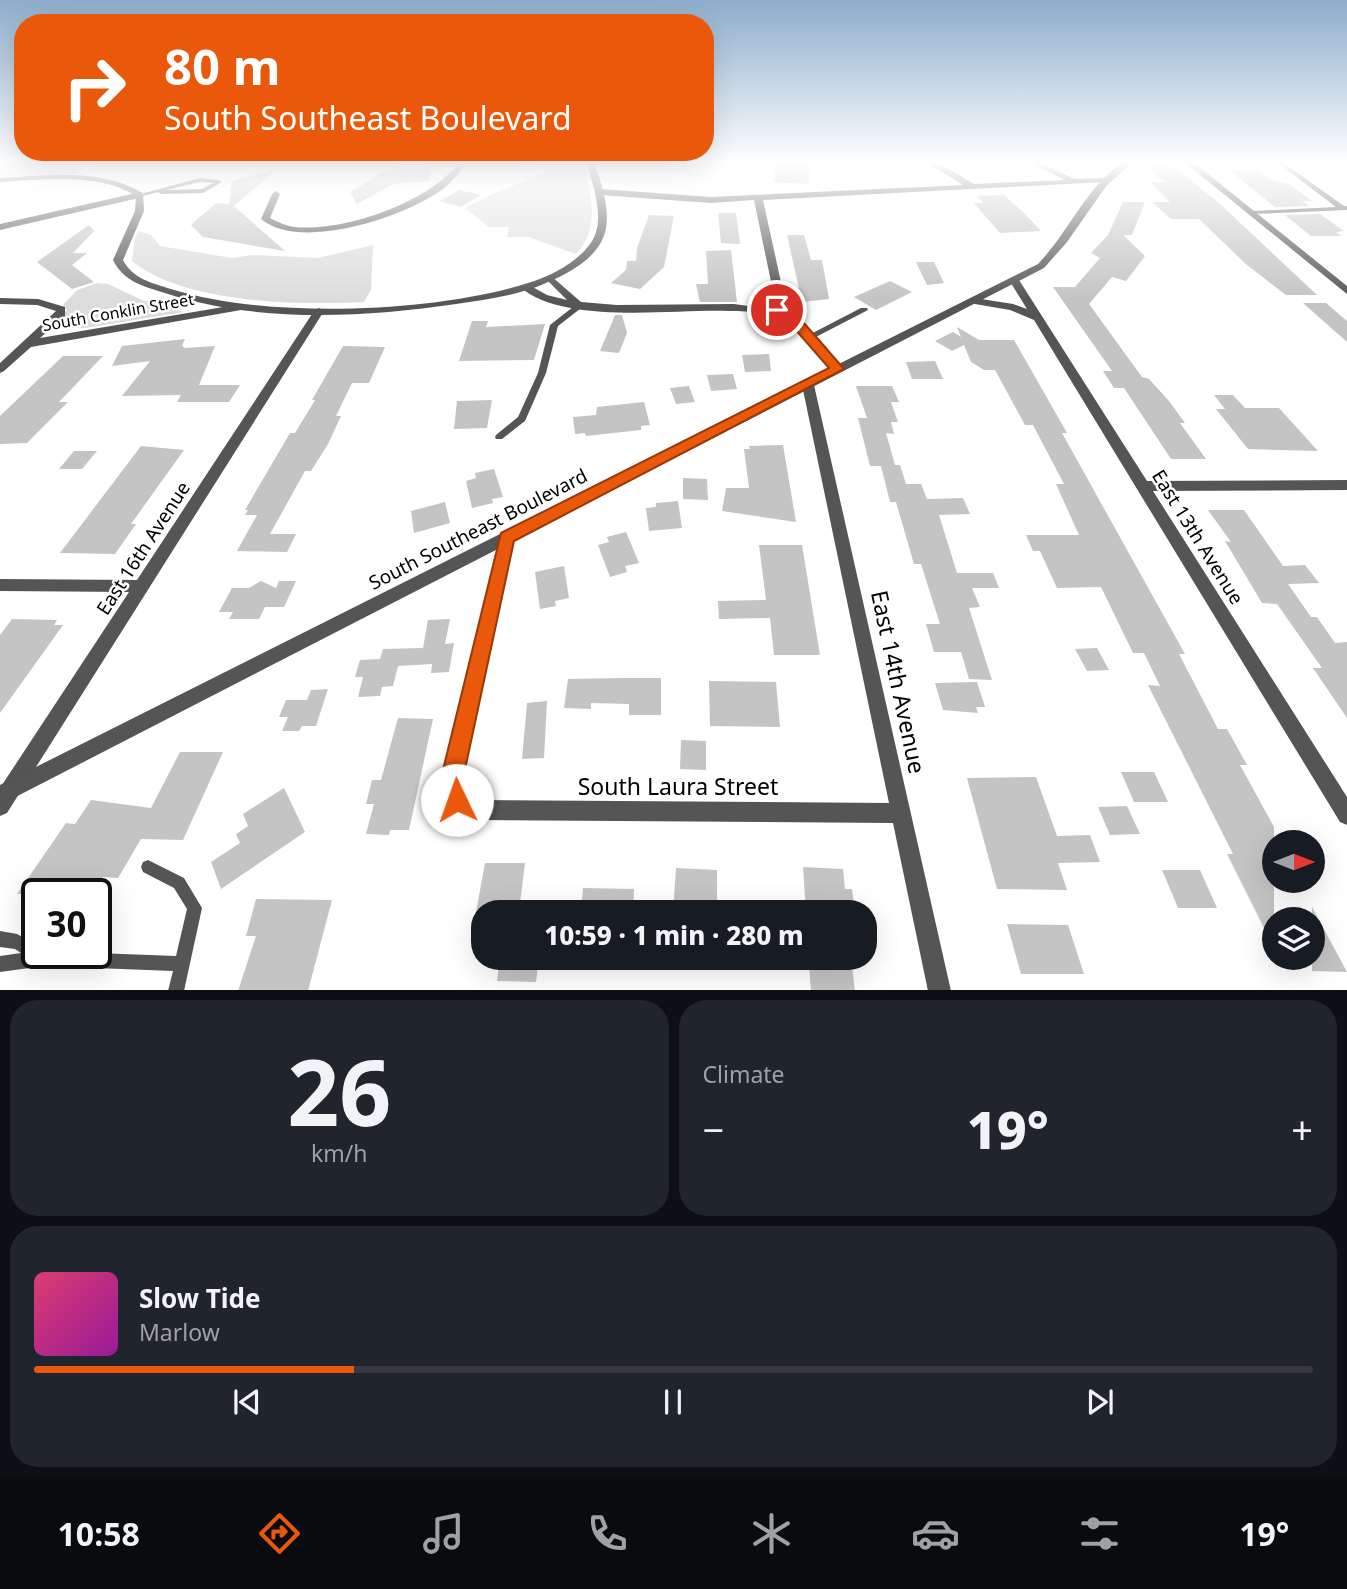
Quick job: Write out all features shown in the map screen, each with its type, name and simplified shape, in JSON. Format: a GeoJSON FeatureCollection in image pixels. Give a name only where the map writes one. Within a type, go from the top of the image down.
{"type":"FeatureCollection","features":[{"type":"Feature","properties":{"kind":"street"},"geometry":{"type":"LineString","coordinates":[[0,227],[87,207]]}},
{"type":"Feature","properties":{"kind":"street"},"geometry":{"type":"LineString","coordinates":[[141,207],[141,212],[122,240],[118,260],[127,275],[177,294],[240,307],[319,311],[429,304],[525,287],[550,278],[579,261],[594,246],[601,222],[601,207]]}},
{"type":"Feature","properties":{"kind":"street"},"geometry":{"type":"LineString","coordinates":[[270,207],[265,219],[298,230],[320,230],[397,207]]}},
{"type":"Feature","properties":{"kind":"street"},"geometry":{"type":"LineString","coordinates":[[760,207],[779,296],[774,313]]}},
{"type":"Feature","properties":{"kind":"street","name":"South Southeast Boulevard"},"geometry":{"type":"LineString","coordinates":[[5,793],[1041,266],[1059,249],[1086,207]]}},
{"type":"Feature","properties":{"kind":"street"},"geometry":{"type":"LineString","coordinates":[[1245,207],[1347,291]]}},
{"type":"Feature","properties":{"kind":"street"},"geometry":{"type":"LineString","coordinates":[[550,278],[572,301],[581,305]]}},
{"type":"Feature","properties":{"kind":"street","name":"East 13th Avenue"},"geometry":{"type":"LineString","coordinates":[[1014,280],[1347,815]]}},
{"type":"Feature","properties":{"kind":"street"},"geometry":{"type":"LineString","coordinates":[[525,287],[553,299],[581,305],[737,308],[774,313],[795,322],[837,369]]}},
{"type":"Feature","properties":{"kind":"street","name":"South Conklin Street"},"geometry":{"type":"LineString","coordinates":[[0,300],[37,302],[61,309],[61,314],[27,344]]}},
{"type":"Feature","properties":{"kind":"street"},"geometry":{"type":"LineString","coordinates":[[975,301],[1013,307],[1038,319]]}},
{"type":"Feature","properties":{"kind":"street","name":"South Conklin Street"},"geometry":{"type":"LineString","coordinates":[[27,344],[240,307]]}},
{"type":"Feature","properties":{"kind":"street","name":"East 16th Avenue"},"geometry":{"type":"LineString","coordinates":[[0,806],[5,793],[319,311]]}},
{"type":"Feature","properties":{"kind":"street"},"geometry":{"type":"LineString","coordinates":[[0,369],[27,344]]}},
{"type":"Feature","properties":{"kind":"street","name":"East 14th Avenue"},"geometry":{"type":"LineString","coordinates":[[808,385],[940,990]]}},
{"type":"Feature","properties":{"kind":"street"},"geometry":{"type":"LineString","coordinates":[[1144,486],[1347,485]]}},
{"type":"Feature","properties":{"kind":"street","name":"South Laura Street"},"geometry":{"type":"LineString","coordinates":[[506,538],[453,774],[457,800],[477,810],[901,813]]}},
{"type":"Feature","properties":{"kind":"street"},"geometry":{"type":"LineString","coordinates":[[0,585],[141,586]]}},
{"type":"Feature","properties":{"kind":"lane"},"geometry":{"type":"LineString","coordinates":[[1253,213],[1344,208]]}},
{"type":"Feature","properties":{"kind":"lane"},"geometry":{"type":"LineString","coordinates":[[499,437],[522,419],[542,373],[557,320],[581,305]]}},
{"type":"Feature","properties":{"kind":"lane"},"geometry":{"type":"LineString","coordinates":[[809,337],[864,310]]}},
{"type":"Feature","properties":{"kind":"lane"},"geometry":{"type":"LineString","coordinates":[[148,867],[179,883],[194,908],[176,990]]}},
{"type":"Feature","properties":{"kind":"lane"},"geometry":{"type":"LineString","coordinates":[[0,939],[21,944]]}},
{"type":"Feature","properties":{"kind":"lane"},"geometry":{"type":"LineString","coordinates":[[0,964],[21,959]]}},
{"type":"Feature","properties":{"kind":"lane"},"geometry":{"type":"LineString","coordinates":[[112,960],[182,964]]}},
{"type":"Feature","properties":{"kind":"shaded area"},"geometry":{"type":"Polygon","coordinates":[[[592,207],[592,210],[589,233],[576,254],[529,237],[507,237],[509,227],[489,227],[465,208],[592,207]]]}},
{"type":"Feature","properties":{"kind":"shaded area"},"geometry":{"type":"Polygon","coordinates":[[[139,231],[151,235],[160,246],[232,258],[252,255],[318,258],[373,245],[371,290],[364,302],[337,303],[276,302],[211,294],[154,275],[132,261],[135,238],[139,231]]]}},
{"type":"Feature","properties":{"kind":"shaded area"},"geometry":{"type":"Polygon","coordinates":[[[97,283],[108,284],[142,300],[184,312],[85,328],[49,328],[67,310],[63,305],[77,290],[97,283]]]}},
{"type":"Feature","properties":{"kind":"building"},"geometry":{"type":"Polygon","coordinates":[[[211,207],[235,207],[285,251],[203,237],[191,225],[211,207]]]}},
{"type":"Feature","properties":{"kind":"building"},"geometry":{"type":"Polygon","coordinates":[[[978,207],[1018,207],[1041,231],[1000,233],[978,207]]]}},
{"type":"Feature","properties":{"kind":"building"},"geometry":{"type":"Polygon","coordinates":[[[1121,207],[1143,207],[1132,235],[1123,235],[1145,256],[1126,281],[1112,277],[1089,304],[1142,377],[1149,379],[1169,401],[1185,423],[1180,423],[1206,459],[1171,459],[1124,388],[1114,388],[1103,371],[1112,371],[1053,287],[1075,287],[1100,258],[1091,253],[1108,235],[1121,207]]]}},
{"type":"Feature","properties":{"kind":"building"},"geometry":{"type":"Polygon","coordinates":[[[1158,207],[1223,207],[1317,295],[1286,295],[1247,265],[1199,219],[1171,219],[1158,207]]]}},
{"type":"Feature","properties":{"kind":"building"},"geometry":{"type":"Polygon","coordinates":[[[718,213],[736,213],[740,244],[721,243],[718,213]]]}},
{"type":"Feature","properties":{"kind":"building"},"geometry":{"type":"Polygon","coordinates":[[[1320,214],[1344,231],[1336,232],[1342,236],[1311,236],[1285,215],[1320,214]]]}},
{"type":"Feature","properties":{"kind":"building"},"geometry":{"type":"Polygon","coordinates":[[[649,215],[674,216],[664,267],[640,289],[611,283],[626,270],[627,261],[636,261],[637,248],[649,215]]]}},
{"type":"Feature","properties":{"kind":"building"},"geometry":{"type":"Polygon","coordinates":[[[89,225],[94,231],[73,253],[87,253],[72,265],[94,282],[72,289],[37,262],[89,225]]]}},
{"type":"Feature","properties":{"kind":"building"},"geometry":{"type":"Polygon","coordinates":[[[787,235],[804,235],[811,260],[822,260],[829,299],[802,302],[787,235]]]}},
{"type":"Feature","properties":{"kind":"building"},"geometry":{"type":"Polygon","coordinates":[[[731,250],[737,302],[700,302],[696,284],[708,284],[706,251],[731,250]]]}},
{"type":"Feature","properties":{"kind":"building"},"geometry":{"type":"Polygon","coordinates":[[[916,262],[934,262],[944,283],[927,285],[916,262]]]}},
{"type":"Feature","properties":{"kind":"building"},"geometry":{"type":"Polygon","coordinates":[[[890,281],[912,292],[876,310],[854,297],[890,281]]]}},
{"type":"Feature","properties":{"kind":"building"},"geometry":{"type":"Polygon","coordinates":[[[1303,303],[1326,303],[1347,321],[1347,342],[1303,303]]]}},
{"type":"Feature","properties":{"kind":"building"},"geometry":{"type":"Polygon","coordinates":[[[615,315],[622,315],[627,333],[619,353],[600,351],[615,315]]]}},
{"type":"Feature","properties":{"kind":"building"},"geometry":{"type":"Polygon","coordinates":[[[472,321],[488,321],[486,327],[545,324],[534,360],[459,361],[472,321]]]}},
{"type":"Feature","properties":{"kind":"building"},"geometry":{"type":"Polygon","coordinates":[[[957,327],[979,340],[1014,340],[1067,433],[1062,433],[1185,654],[1179,654],[1218,729],[1227,729],[1247,765],[1240,765],[1274,827],[1274,830],[1262,830],[1262,893],[1274,893],[1274,907],[1262,907],[1262,924],[1227,854],[1233,854],[1148,685],[1160,686],[1144,653],[1133,653],[1101,587],[1057,588],[1040,551],[1033,551],[1026,535],[1079,535],[1056,484],[1064,484],[1033,425],[1025,425],[995,370],[984,370],[971,362],[964,345],[952,351],[935,341],[953,332],[961,337],[957,327]]]}},
{"type":"Feature","properties":{"kind":"building"},"geometry":{"type":"Polygon","coordinates":[[[185,339],[182,346],[185,348],[215,346],[199,385],[240,385],[229,402],[177,402],[181,395],[122,396],[150,361],[112,366],[122,346],[185,339]]]}},
{"type":"Feature","properties":{"kind":"building"},"geometry":{"type":"Polygon","coordinates":[[[343,346],[385,347],[369,383],[352,383],[336,416],[341,416],[328,444],[311,471],[305,471],[270,534],[296,534],[287,552],[237,551],[257,515],[245,515],[248,510],[245,510],[290,433],[295,433],[315,400],[312,400],[343,346]]]}},
{"type":"Feature","properties":{"kind":"building"},"geometry":{"type":"Polygon","coordinates":[[[769,354],[771,371],[745,372],[742,355],[769,354]]]}},
{"type":"Feature","properties":{"kind":"building"},"geometry":{"type":"Polygon","coordinates":[[[63,356],[103,356],[59,402],[68,402],[27,443],[0,444],[0,416],[63,356]]]}},
{"type":"Feature","properties":{"kind":"building"},"geometry":{"type":"Polygon","coordinates":[[[935,361],[943,379],[912,379],[906,362],[935,361]]]}},
{"type":"Feature","properties":{"kind":"building"},"geometry":{"type":"Polygon","coordinates":[[[733,374],[737,389],[711,391],[707,375],[733,374]]]}},
{"type":"Feature","properties":{"kind":"building"},"geometry":{"type":"Polygon","coordinates":[[[689,386],[695,402],[676,404],[670,388],[689,386]]]}},
{"type":"Feature","properties":{"kind":"building"},"geometry":{"type":"Polygon","coordinates":[[[856,386],[892,386],[899,402],[891,402],[898,422],[891,422],[894,434],[886,433],[895,465],[900,465],[906,484],[921,484],[927,499],[963,498],[970,514],[939,515],[957,573],[993,573],[999,588],[972,588],[980,607],[969,608],[992,680],[969,679],[961,652],[934,652],[926,624],[940,624],[921,564],[914,564],[896,502],[890,502],[881,466],[870,466],[858,418],[867,418],[856,386]]]}},
{"type":"Feature","properties":{"kind":"building"},"geometry":{"type":"Polygon","coordinates":[[[1214,395],[1233,395],[1245,408],[1279,408],[1318,451],[1248,449],[1216,409],[1225,409],[1214,395]]]}},
{"type":"Feature","properties":{"kind":"building"},"geometry":{"type":"Polygon","coordinates":[[[492,400],[487,428],[454,429],[457,401],[492,400]]]}},
{"type":"Feature","properties":{"kind":"building"},"geometry":{"type":"Polygon","coordinates":[[[644,402],[650,425],[641,426],[641,430],[586,436],[585,433],[575,434],[573,417],[596,415],[597,407],[644,402]]]}},
{"type":"Feature","properties":{"kind":"building"},"geometry":{"type":"Polygon","coordinates":[[[783,445],[796,522],[722,511],[726,488],[749,488],[744,449],[750,449],[749,446],[783,445]]]}},
{"type":"Feature","properties":{"kind":"building"},"geometry":{"type":"Polygon","coordinates":[[[141,446],[184,450],[131,524],[136,524],[115,554],[60,553],[141,446]]]}},
{"type":"Feature","properties":{"kind":"building"},"geometry":{"type":"Polygon","coordinates":[[[74,451],[97,451],[82,469],[59,469],[74,451]]]}},
{"type":"Feature","properties":{"kind":"building"},"geometry":{"type":"Polygon","coordinates":[[[494,469],[503,497],[492,499],[493,503],[472,508],[466,481],[476,478],[475,473],[494,469]]]}},
{"type":"Feature","properties":{"kind":"building"},"geometry":{"type":"Polygon","coordinates":[[[683,478],[707,479],[708,500],[683,499],[683,478]]]}},
{"type":"Feature","properties":{"kind":"building"},"geometry":{"type":"Polygon","coordinates":[[[678,501],[682,528],[649,531],[646,508],[656,507],[656,503],[678,501]]]}},
{"type":"Feature","properties":{"kind":"building"},"geometry":{"type":"Polygon","coordinates":[[[445,502],[450,523],[414,533],[411,511],[445,502]]]}},
{"type":"Feature","properties":{"kind":"building"},"geometry":{"type":"Polygon","coordinates":[[[1208,510],[1244,510],[1283,566],[1305,565],[1319,583],[1288,584],[1311,617],[1317,617],[1335,643],[1347,642],[1347,718],[1313,668],[1322,668],[1277,604],[1262,603],[1225,541],[1231,542],[1208,510]]]}},
{"type":"Feature","properties":{"kind":"building"},"geometry":{"type":"Polygon","coordinates":[[[626,532],[639,563],[625,566],[627,572],[610,577],[598,545],[609,542],[607,537],[626,532]]]}},
{"type":"Feature","properties":{"kind":"building"},"geometry":{"type":"Polygon","coordinates":[[[759,545],[802,545],[820,655],[774,655],[770,618],[719,619],[718,601],[766,600],[759,545]]]}},
{"type":"Feature","properties":{"kind":"building"},"geometry":{"type":"Polygon","coordinates":[[[564,566],[569,598],[555,601],[556,606],[540,609],[535,572],[564,566]]]}},
{"type":"Feature","properties":{"kind":"building"},"geometry":{"type":"Polygon","coordinates":[[[261,581],[276,588],[279,581],[296,581],[284,607],[265,607],[259,619],[229,619],[233,612],[219,612],[232,588],[249,588],[261,581]]]}},
{"type":"Feature","properties":{"kind":"building"},"geometry":{"type":"Polygon","coordinates":[[[12,619],[57,620],[54,625],[63,625],[0,713],[0,635],[12,619]]]}},
{"type":"Feature","properties":{"kind":"building"},"geometry":{"type":"Polygon","coordinates":[[[450,619],[445,644],[454,643],[449,672],[431,673],[432,664],[398,666],[393,686],[382,687],[380,696],[358,697],[363,677],[355,677],[360,660],[380,659],[383,649],[423,648],[428,620],[450,619]]]}},
{"type":"Feature","properties":{"kind":"building"},"geometry":{"type":"Polygon","coordinates":[[[1097,648],[1109,670],[1087,671],[1075,649],[1097,648]]]}},
{"type":"Feature","properties":{"kind":"building"},"geometry":{"type":"Polygon","coordinates":[[[661,678],[661,715],[629,715],[629,704],[591,703],[591,709],[564,708],[568,679],[661,678]]]}},
{"type":"Feature","properties":{"kind":"building"},"geometry":{"type":"Polygon","coordinates":[[[709,681],[776,682],[780,727],[710,726],[709,681]]]}},
{"type":"Feature","properties":{"kind":"building"},"geometry":{"type":"Polygon","coordinates":[[[977,682],[985,707],[976,707],[978,713],[943,710],[935,683],[977,682]]]}},
{"type":"Feature","properties":{"kind":"building"},"geometry":{"type":"Polygon","coordinates":[[[328,689],[316,726],[302,726],[299,731],[282,731],[288,717],[279,717],[286,700],[307,700],[311,690],[328,689]]]}},
{"type":"Feature","properties":{"kind":"building"},"geometry":{"type":"Polygon","coordinates":[[[547,701],[544,758],[522,759],[527,703],[547,701]]]}},
{"type":"Feature","properties":{"kind":"building"},"geometry":{"type":"Polygon","coordinates":[[[398,718],[433,719],[409,830],[390,830],[389,835],[366,834],[374,804],[366,804],[372,780],[381,780],[398,718]]]}},
{"type":"Feature","properties":{"kind":"building"},"geometry":{"type":"Polygon","coordinates":[[[681,740],[706,741],[706,770],[680,769],[681,740]]]}},
{"type":"Feature","properties":{"kind":"building"},"geometry":{"type":"Polygon","coordinates":[[[180,752],[223,752],[183,840],[141,839],[118,878],[28,878],[66,823],[75,824],[91,800],[151,808],[180,752]]]}},
{"type":"Feature","properties":{"kind":"building"},"geometry":{"type":"Polygon","coordinates":[[[1121,772],[1154,772],[1168,802],[1134,802],[1121,772]]]}},
{"type":"Feature","properties":{"kind":"building"},"geometry":{"type":"Polygon","coordinates":[[[1036,777],[1057,836],[1090,835],[1100,862],[1058,863],[1067,890],[997,889],[967,778],[1036,777]]]}},
{"type":"Feature","properties":{"kind":"building"},"geometry":{"type":"Polygon","coordinates":[[[284,788],[305,832],[221,889],[211,862],[240,843],[236,834],[248,826],[243,814],[284,788]]]}},
{"type":"Feature","properties":{"kind":"building"},"geometry":{"type":"Polygon","coordinates":[[[1127,806],[1140,834],[1110,835],[1098,807],[1127,806]]]}},
{"type":"Feature","properties":{"kind":"building"},"geometry":{"type":"Polygon","coordinates":[[[485,863],[525,863],[520,900],[478,900],[485,863]]]}},
{"type":"Feature","properties":{"kind":"building"},"geometry":{"type":"Polygon","coordinates":[[[803,867],[843,869],[845,889],[852,889],[853,900],[805,900],[803,867]]]}},
{"type":"Feature","properties":{"kind":"building"},"geometry":{"type":"Polygon","coordinates":[[[676,868],[717,870],[717,900],[674,900],[676,868]]]}},
{"type":"Feature","properties":{"kind":"building"},"geometry":{"type":"Polygon","coordinates":[[[1162,870],[1200,870],[1217,908],[1178,908],[1162,870]]]}},
{"type":"Feature","properties":{"kind":"building"},"geometry":{"type":"Polygon","coordinates":[[[583,888],[634,889],[634,900],[582,900],[583,888]]]}},
{"type":"Feature","properties":{"kind":"building"},"geometry":{"type":"Polygon","coordinates":[[[256,899],[332,900],[308,990],[238,990],[256,936],[246,936],[256,899]]]}},
{"type":"Feature","properties":{"kind":"building"},"geometry":{"type":"Polygon","coordinates":[[[1007,924],[1068,925],[1084,974],[1021,974],[1007,924]]]}},
{"type":"Feature","properties":{"kind":"building"},"geometry":{"type":"Polygon","coordinates":[[[1325,931],[1347,972],[1312,971],[1325,970],[1325,931]]]}},
{"type":"Feature","properties":{"kind":"building"},"geometry":{"type":"Polygon","coordinates":[[[498,970],[537,970],[536,982],[497,981],[498,970]]]}},
{"type":"Feature","properties":{"kind":"building"},"geometry":{"type":"Polygon","coordinates":[[[809,970],[852,970],[855,990],[811,990],[809,970]]]}},
{"type":"Feature","properties":{"kind":"route"},"geometry":{"type":"LineString","coordinates":[[457,800],[453,774],[506,538],[837,369],[800,326],[774,313],[777,310]]}}]}
